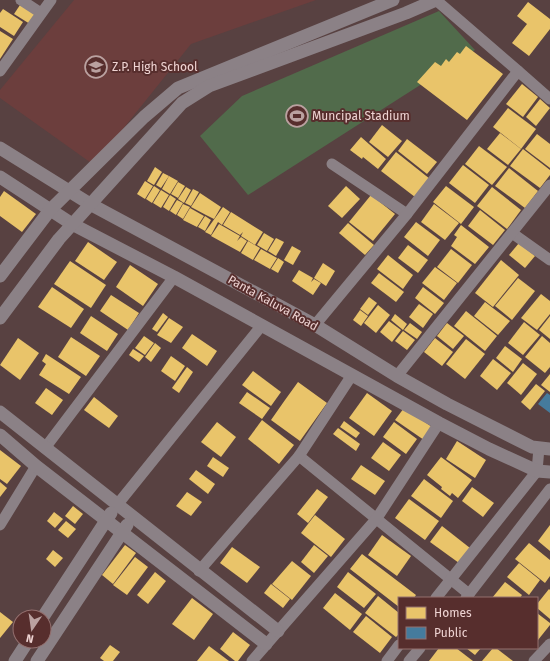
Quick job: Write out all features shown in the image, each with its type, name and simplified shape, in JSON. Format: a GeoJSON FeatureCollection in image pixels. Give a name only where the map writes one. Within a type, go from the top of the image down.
{"type":"FeatureCollection","features":[{"type":"Feature","properties":{"kind":"street"},"geometry":{"type":"LineString","coordinates":[[21,0],[41,13]]}},
{"type":"Feature","properties":{"kind":"street"},"geometry":{"type":"LineString","coordinates":[[0,71],[51,0]]}},
{"type":"Feature","properties":{"kind":"street"},"geometry":{"type":"LineString","coordinates":[[0,276],[50,210],[144,117],[178,88],[393,0]]}},
{"type":"Feature","properties":{"kind":"street"},"geometry":{"type":"LineString","coordinates":[[0,318],[43,258],[182,103],[216,83],[406,13],[436,0],[550,99]]}},
{"type":"Feature","properties":{"kind":"street"},"geometry":{"type":"LineString","coordinates":[[315,325],[406,214],[518,71]]}},
{"type":"Feature","properties":{"kind":"street","name":"Panta Kaluva Road"},"geometry":{"type":"LineString","coordinates":[[0,148],[70,190],[90,204],[315,325],[397,376],[447,404],[532,447],[545,448]]}},
{"type":"Feature","properties":{"kind":"street"},"geometry":{"type":"LineString","coordinates":[[332,164],[406,214]]}},
{"type":"Feature","properties":{"kind":"street","name":"Panta Kaluva Road"},"geometry":{"type":"LineString","coordinates":[[0,177],[72,224],[174,277],[489,450],[544,472]]}},
{"type":"Feature","properties":{"kind":"street"},"geometry":{"type":"LineString","coordinates":[[397,376],[550,185]]}},
{"type":"Feature","properties":{"kind":"street"},"geometry":{"type":"LineString","coordinates":[[512,233],[550,260]]}},
{"type":"Feature","properties":{"kind":"street"},"geometry":{"type":"LineString","coordinates":[[46,448],[174,277]]}},
{"type":"Feature","properties":{"kind":"street"},"geometry":{"type":"LineString","coordinates":[[48,609],[105,519],[118,505],[262,325]]}},
{"type":"Feature","properties":{"kind":"street"},"geometry":{"type":"LineString","coordinates":[[199,571],[299,456],[352,375]]}},
{"type":"Feature","properties":{"kind":"street"},"geometry":{"type":"LineString","coordinates":[[0,412],[278,632]]}},
{"type":"Feature","properties":{"kind":"street"},"geometry":{"type":"LineString","coordinates":[[252,661],[377,518],[439,423]]}},
{"type":"Feature","properties":{"kind":"street"},"geometry":{"type":"LineString","coordinates":[[0,435],[36,466],[266,644]]}},
{"type":"Feature","properties":{"kind":"street"},"geometry":{"type":"LineString","coordinates":[[437,597],[544,472],[545,448]]}},
{"type":"Feature","properties":{"kind":"street"},"geometry":{"type":"LineString","coordinates":[[299,456],[451,579],[468,596],[550,489]]}},
{"type":"Feature","properties":{"kind":"street"},"geometry":{"type":"LineString","coordinates":[[0,525],[36,466]]}},
{"type":"Feature","properties":{"kind":"street"},"geometry":{"type":"LineString","coordinates":[[37,661],[122,532],[133,518]]}},
{"type":"Feature","properties":{"kind":"street"},"geometry":{"type":"LineString","coordinates":[[534,661],[550,644]]}},
{"type":"Feature","properties":{"kind":"street"},"geometry":{"type":"LineString","coordinates":[[387,661],[398,646]]}},
{"type":"Feature","properties":{"kind":"street"},"geometry":{"type":"LineString","coordinates":[[15,661],[23,649]]}},
{"type":"Feature","properties":{"kind":"street"},"geometry":{"type":"LineString","coordinates":[[408,661],[419,649]]}},
{"type":"Feature","properties":{"kind":"shaded area","name":"Z.P. High School"},"geometry":{"type":"Polygon","coordinates":[[[74,0],[316,0],[191,44],[94,165],[0,98],[0,90],[74,0]]]}},
{"type":"Feature","properties":{"kind":"green space","name":"Muncipal Stadium"},"geometry":{"type":"Polygon","coordinates":[[[439,11],[475,50],[248,195],[200,136],[242,96],[439,11]]]}},
{"type":"Feature","properties":{"kind":"building: Homes"},"geometry":{"type":"Polygon","coordinates":[[[528,2],[550,19],[550,29],[529,56],[512,43],[527,24],[517,16],[528,2]]]}},
{"type":"Feature","properties":{"kind":"building: Homes"},"geometry":{"type":"Polygon","coordinates":[[[20,5],[36,15],[30,24],[14,14],[20,5]]]}},
{"type":"Feature","properties":{"kind":"building: Homes"},"geometry":{"type":"Polygon","coordinates":[[[3,9],[23,22],[14,36],[0,27],[0,13],[3,9]]]}},
{"type":"Feature","properties":{"kind":"building: Homes"},"geometry":{"type":"Polygon","coordinates":[[[0,31],[13,39],[0,59],[0,31]]]}},
{"type":"Feature","properties":{"kind":"building: Homes"},"geometry":{"type":"Polygon","coordinates":[[[466,46],[503,74],[467,120],[417,82],[435,62],[441,66],[446,59],[449,62],[457,52],[460,54],[466,46]]]}},
{"type":"Feature","properties":{"kind":"building: Homes"},"geometry":{"type":"Polygon","coordinates":[[[522,84],[538,97],[523,117],[506,104],[522,84]]]}},
{"type":"Feature","properties":{"kind":"building: Homes"},"geometry":{"type":"Polygon","coordinates":[[[540,99],[550,108],[536,126],[526,117],[540,99]]]}},
{"type":"Feature","properties":{"kind":"building: Homes"},"geometry":{"type":"Polygon","coordinates":[[[508,108],[536,129],[521,149],[493,127],[508,108]]]}},
{"type":"Feature","properties":{"kind":"building: Homes"},"geometry":{"type":"Polygon","coordinates":[[[382,125],[402,141],[388,157],[369,142],[382,125]]]}},
{"type":"Feature","properties":{"kind":"building: Homes"},"geometry":{"type":"Polygon","coordinates":[[[500,133],[521,149],[508,165],[487,149],[500,133]]]}},
{"type":"Feature","properties":{"kind":"building: Homes"},"geometry":{"type":"Polygon","coordinates":[[[537,134],[550,144],[550,168],[525,149],[537,134]]]}},
{"type":"Feature","properties":{"kind":"building: Homes"},"geometry":{"type":"Polygon","coordinates":[[[361,137],[386,159],[378,169],[363,157],[362,159],[350,150],[361,137]]]}},
{"type":"Feature","properties":{"kind":"building: Homes"},"geometry":{"type":"Polygon","coordinates":[[[407,139],[437,162],[427,174],[398,151],[407,139]]]}},
{"type":"Feature","properties":{"kind":"building: Homes"},"geometry":{"type":"Polygon","coordinates":[[[479,146],[507,167],[492,185],[465,164],[479,146]]]}},
{"type":"Feature","properties":{"kind":"building: Homes"},"geometry":{"type":"Polygon","coordinates":[[[523,149],[550,170],[550,175],[540,188],[510,166],[523,149]]]}},
{"type":"Feature","properties":{"kind":"building: Homes"},"geometry":{"type":"Polygon","coordinates":[[[396,152],[430,179],[415,197],[381,171],[396,152]]]}},
{"type":"Feature","properties":{"kind":"building: Homes"},"geometry":{"type":"Polygon","coordinates":[[[463,165],[489,185],[475,203],[449,183],[463,165]]]}},
{"type":"Feature","properties":{"kind":"building: Homes"},"geometry":{"type":"Polygon","coordinates":[[[155,167],[162,172],[154,185],[147,181],[155,167]]]}},
{"type":"Feature","properties":{"kind":"building: Homes"},"geometry":{"type":"Polygon","coordinates":[[[509,168],[538,191],[525,208],[495,186],[509,168]]]}},
{"type":"Feature","properties":{"kind":"building: Homes"},"geometry":{"type":"Polygon","coordinates":[[[163,173],[169,176],[161,188],[156,185],[163,173]]]}},
{"type":"Feature","properties":{"kind":"building: Homes"},"geometry":{"type":"Polygon","coordinates":[[[169,176],[178,181],[170,194],[162,189],[169,176]]]}},
{"type":"Feature","properties":{"kind":"building: Homes"},"geometry":{"type":"Polygon","coordinates":[[[145,181],[153,186],[145,199],[137,194],[145,181]]]}},
{"type":"Feature","properties":{"kind":"building: Homes"},"geometry":{"type":"Polygon","coordinates":[[[178,182],[185,186],[178,198],[171,194],[178,182]]]}},
{"type":"Feature","properties":{"kind":"building: Homes"},"geometry":{"type":"Polygon","coordinates":[[[154,186],[160,190],[152,203],[146,199],[154,186]]]}},
{"type":"Feature","properties":{"kind":"building: Homes"},"geometry":{"type":"Polygon","coordinates":[[[346,186],[360,199],[342,218],[328,206],[346,186]]]}},
{"type":"Feature","properties":{"kind":"building: Homes"},"geometry":{"type":"Polygon","coordinates":[[[446,186],[474,207],[461,224],[433,202],[446,186]]]}},
{"type":"Feature","properties":{"kind":"building: Homes"},"geometry":{"type":"Polygon","coordinates":[[[186,187],[191,190],[184,203],[178,199],[186,187]]]}},
{"type":"Feature","properties":{"kind":"building: Homes"},"geometry":{"type":"Polygon","coordinates":[[[492,187],[521,210],[507,229],[477,206],[492,187]]]}},
{"type":"Feature","properties":{"kind":"building: Homes"},"geometry":{"type":"Polygon","coordinates":[[[193,189],[199,192],[191,206],[185,203],[193,189]]]}},
{"type":"Feature","properties":{"kind":"building: Homes"},"geometry":{"type":"Polygon","coordinates":[[[161,190],[169,195],[161,208],[153,203],[161,190]]]}},
{"type":"Feature","properties":{"kind":"building: Homes"},"geometry":{"type":"Polygon","coordinates":[[[4,191],[36,214],[22,232],[0,216],[0,197],[4,191]]]}},
{"type":"Feature","properties":{"kind":"building: Homes"},"geometry":{"type":"Polygon","coordinates":[[[200,193],[221,207],[214,219],[191,207],[200,193]]]}},
{"type":"Feature","properties":{"kind":"building: Homes"},"geometry":{"type":"Polygon","coordinates":[[[170,195],[176,199],[169,211],[163,207],[170,195]]]}},
{"type":"Feature","properties":{"kind":"building: Homes"},"geometry":{"type":"Polygon","coordinates":[[[371,195],[395,214],[373,241],[349,222],[371,195]]]}},
{"type":"Feature","properties":{"kind":"building: Homes"},"geometry":{"type":"Polygon","coordinates":[[[177,200],[183,203],[176,215],[170,211],[177,200]]]}},
{"type":"Feature","properties":{"kind":"building: Homes"},"geometry":{"type":"Polygon","coordinates":[[[183,204],[190,207],[183,219],[177,215],[183,204]]]}},
{"type":"Feature","properties":{"kind":"building: Homes"},"geometry":{"type":"Polygon","coordinates":[[[434,204],[459,223],[445,240],[421,222],[434,204]]]}},
{"type":"Feature","properties":{"kind":"building: Homes"},"geometry":{"type":"Polygon","coordinates":[[[223,207],[230,212],[222,225],[218,222],[211,235],[205,232],[223,207]]]}},
{"type":"Feature","properties":{"kind":"building: Homes"},"geometry":{"type":"Polygon","coordinates":[[[190,208],[204,216],[197,227],[183,220],[190,208]]]}},
{"type":"Feature","properties":{"kind":"building: Homes"},"geometry":{"type":"Polygon","coordinates":[[[480,210],[505,230],[493,245],[468,226],[480,210]]]}},
{"type":"Feature","properties":{"kind":"building: Homes"},"geometry":{"type":"Polygon","coordinates":[[[231,212],[263,232],[255,245],[241,236],[243,232],[240,235],[223,225],[231,212]]]}},
{"type":"Feature","properties":{"kind":"building: Homes"},"geometry":{"type":"Polygon","coordinates":[[[205,216],[211,220],[205,231],[198,227],[205,216]]]}},
{"type":"Feature","properties":{"kind":"building: Homes"},"geometry":{"type":"Polygon","coordinates":[[[416,222],[440,240],[428,256],[404,237],[416,222]]]}},
{"type":"Feature","properties":{"kind":"building: Homes"},"geometry":{"type":"Polygon","coordinates":[[[348,223],[374,245],[365,255],[339,233],[348,223]]]}},
{"type":"Feature","properties":{"kind":"building: Homes"},"geometry":{"type":"Polygon","coordinates":[[[219,224],[240,236],[237,241],[241,237],[247,241],[240,252],[211,236],[219,224]]]}},
{"type":"Feature","properties":{"kind":"building: Homes"},"geometry":{"type":"Polygon","coordinates":[[[461,225],[489,247],[475,264],[451,246],[457,237],[454,235],[461,225]]]}},
{"type":"Feature","properties":{"kind":"building: Homes"},"geometry":{"type":"Polygon","coordinates":[[[264,233],[274,239],[267,251],[257,245],[264,233]]]}},
{"type":"Feature","properties":{"kind":"building: Homes"},"geometry":{"type":"Polygon","coordinates":[[[276,238],[284,242],[276,256],[268,251],[276,238]]]}},
{"type":"Feature","properties":{"kind":"building: Homes"},"geometry":{"type":"Polygon","coordinates":[[[248,241],[260,248],[253,260],[241,253],[248,241]]]}},
{"type":"Feature","properties":{"kind":"building: Homes"},"geometry":{"type":"Polygon","coordinates":[[[88,242],[117,262],[104,280],[75,261],[88,242]]]}},
{"type":"Feature","properties":{"kind":"building: Homes"},"geometry":{"type":"Polygon","coordinates":[[[519,243],[535,256],[525,268],[509,255],[519,243]]]}},
{"type":"Feature","properties":{"kind":"building: Homes"},"geometry":{"type":"Polygon","coordinates":[[[408,245],[428,260],[418,273],[398,258],[408,245]]]}},
{"type":"Feature","properties":{"kind":"building: Homes"},"geometry":{"type":"Polygon","coordinates":[[[292,246],[301,251],[293,265],[284,260],[292,246]]]}},
{"type":"Feature","properties":{"kind":"building: Homes"},"geometry":{"type":"Polygon","coordinates":[[[261,249],[277,258],[270,269],[254,260],[261,249]]]}},
{"type":"Feature","properties":{"kind":"building: Homes"},"geometry":{"type":"Polygon","coordinates":[[[451,249],[472,265],[458,283],[437,267],[451,249]]]}},
{"type":"Feature","properties":{"kind":"building: Homes"},"geometry":{"type":"Polygon","coordinates":[[[388,255],[413,275],[403,289],[377,269],[388,255]]]}},
{"type":"Feature","properties":{"kind":"building: Homes"},"geometry":{"type":"Polygon","coordinates":[[[278,258],[284,262],[278,273],[271,269],[278,258]]]}},
{"type":"Feature","properties":{"kind":"building: Homes"},"geometry":{"type":"Polygon","coordinates":[[[501,260],[519,275],[493,307],[475,293],[501,260]]]}},
{"type":"Feature","properties":{"kind":"building: Homes"},"geometry":{"type":"Polygon","coordinates":[[[70,261],[106,285],[91,308],[54,284],[70,261]]]}},
{"type":"Feature","properties":{"kind":"building: Homes"},"geometry":{"type":"Polygon","coordinates":[[[323,263],[335,271],[326,286],[314,278],[323,263]]]}},
{"type":"Feature","properties":{"kind":"building: Homes"},"geometry":{"type":"Polygon","coordinates":[[[130,265],[158,284],[143,306],[116,287],[130,265]]]}},
{"type":"Feature","properties":{"kind":"building: Homes"},"geometry":{"type":"Polygon","coordinates":[[[435,267],[457,283],[444,300],[422,283],[435,267]]]}},
{"type":"Feature","properties":{"kind":"building: Homes"},"geometry":{"type":"Polygon","coordinates":[[[299,270],[313,278],[311,282],[314,279],[321,283],[313,295],[292,281],[299,270]]]}},
{"type":"Feature","properties":{"kind":"building: Homes"},"geometry":{"type":"Polygon","coordinates":[[[379,273],[404,292],[396,302],[371,283],[379,273]]]}},
{"type":"Feature","properties":{"kind":"building: Homes"},"geometry":{"type":"Polygon","coordinates":[[[518,278],[535,291],[512,320],[495,306],[518,278]]]}},
{"type":"Feature","properties":{"kind":"building: Homes"},"geometry":{"type":"Polygon","coordinates":[[[52,287],[84,309],[71,328],[38,307],[52,287]]]}},
{"type":"Feature","properties":{"kind":"building: Homes"},"geometry":{"type":"Polygon","coordinates":[[[423,287],[444,303],[435,314],[415,298],[423,287]]]}},
{"type":"Feature","properties":{"kind":"building: Homes"},"geometry":{"type":"Polygon","coordinates":[[[541,294],[550,301],[550,314],[537,330],[521,318],[541,294]]]}},
{"type":"Feature","properties":{"kind":"building: Homes"},"geometry":{"type":"Polygon","coordinates":[[[111,295],[139,313],[128,330],[100,311],[111,295]]]}},
{"type":"Feature","properties":{"kind":"building: Homes"},"geometry":{"type":"Polygon","coordinates":[[[369,297],[377,303],[368,315],[360,309],[369,297]]]}},
{"type":"Feature","properties":{"kind":"building: Homes"},"geometry":{"type":"Polygon","coordinates":[[[485,302],[510,321],[498,335],[474,316],[485,302]]]}},
{"type":"Feature","properties":{"kind":"building: Homes"},"geometry":{"type":"Polygon","coordinates":[[[419,304],[433,314],[423,328],[409,317],[419,304]]]}},
{"type":"Feature","properties":{"kind":"building: Homes"},"geometry":{"type":"Polygon","coordinates":[[[378,305],[390,315],[376,333],[364,323],[378,305]]]}},
{"type":"Feature","properties":{"kind":"building: Homes"},"geometry":{"type":"Polygon","coordinates":[[[360,310],[368,316],[361,326],[353,320],[360,310]]]}},
{"type":"Feature","properties":{"kind":"building: Homes"},"geometry":{"type":"Polygon","coordinates":[[[466,311],[497,336],[485,351],[454,326],[466,311]]]}},
{"type":"Feature","properties":{"kind":"building: Homes"},"geometry":{"type":"Polygon","coordinates":[[[163,313],[168,317],[157,332],[152,329],[163,313]]]}},
{"type":"Feature","properties":{"kind":"building: Homes"},"geometry":{"type":"Polygon","coordinates":[[[395,314],[407,324],[403,330],[391,320],[395,314]]]}},
{"type":"Feature","properties":{"kind":"building: Homes"},"geometry":{"type":"Polygon","coordinates":[[[91,316],[118,334],[107,351],[80,333],[91,316]]]}},
{"type":"Feature","properties":{"kind":"building: Homes"},"geometry":{"type":"Polygon","coordinates":[[[550,316],[550,339],[539,330],[550,316]]]}},
{"type":"Feature","properties":{"kind":"building: Homes"},"geometry":{"type":"Polygon","coordinates":[[[169,318],[183,327],[171,343],[157,335],[169,318]]]}},
{"type":"Feature","properties":{"kind":"building: Homes"},"geometry":{"type":"Polygon","coordinates":[[[389,321],[401,330],[392,342],[380,332],[389,321]]]}},
{"type":"Feature","properties":{"kind":"building: Homes"},"geometry":{"type":"Polygon","coordinates":[[[524,322],[540,335],[523,355],[508,343],[524,322]]]}},
{"type":"Feature","properties":{"kind":"building: Homes"},"geometry":{"type":"Polygon","coordinates":[[[410,323],[422,332],[417,339],[404,330],[410,323]]]}},
{"type":"Feature","properties":{"kind":"building: Homes"},"geometry":{"type":"Polygon","coordinates":[[[447,323],[464,336],[453,349],[437,336],[447,323]]]}},
{"type":"Feature","properties":{"kind":"building: Homes"},"geometry":{"type":"Polygon","coordinates":[[[403,331],[415,340],[407,350],[395,341],[403,331]]]}},
{"type":"Feature","properties":{"kind":"building: Homes"},"geometry":{"type":"Polygon","coordinates":[[[192,334],[217,351],[207,366],[182,348],[192,334]]]}},
{"type":"Feature","properties":{"kind":"building: Homes"},"geometry":{"type":"Polygon","coordinates":[[[144,336],[154,343],[145,355],[135,348],[144,336]]]}},
{"type":"Feature","properties":{"kind":"building: Homes"},"geometry":{"type":"Polygon","coordinates":[[[542,336],[550,343],[550,367],[545,373],[525,357],[542,336]]]}},
{"type":"Feature","properties":{"kind":"building: Homes"},"geometry":{"type":"Polygon","coordinates":[[[71,337],[100,356],[86,376],[58,357],[71,337]]]}},
{"type":"Feature","properties":{"kind":"building: Homes"},"geometry":{"type":"Polygon","coordinates":[[[18,338],[39,353],[20,380],[0,365],[18,338]]]}},
{"type":"Feature","properties":{"kind":"building: Homes"},"geometry":{"type":"Polygon","coordinates":[[[435,338],[453,352],[442,366],[424,352],[435,338]]]}},
{"type":"Feature","properties":{"kind":"building: Homes"},"geometry":{"type":"Polygon","coordinates":[[[466,339],[485,354],[465,379],[446,364],[466,339]]]}},
{"type":"Feature","properties":{"kind":"building: Homes"},"geometry":{"type":"Polygon","coordinates":[[[155,343],[161,348],[151,362],[145,357],[155,343]]]}},
{"type":"Feature","properties":{"kind":"building: Homes"},"geometry":{"type":"Polygon","coordinates":[[[505,346],[522,359],[513,372],[496,358],[505,346]]]}},
{"type":"Feature","properties":{"kind":"building: Homes"},"geometry":{"type":"Polygon","coordinates":[[[133,349],[144,356],[139,362],[129,355],[133,349]]]}},
{"type":"Feature","properties":{"kind":"building: Homes"},"geometry":{"type":"Polygon","coordinates":[[[46,354],[81,377],[69,394],[39,375],[46,364],[42,361],[46,354]]]}},
{"type":"Feature","properties":{"kind":"building: Homes"},"geometry":{"type":"Polygon","coordinates":[[[171,356],[185,366],[175,381],[161,371],[171,356]]]}},
{"type":"Feature","properties":{"kind":"building: Homes"},"geometry":{"type":"Polygon","coordinates":[[[493,359],[511,373],[497,390],[480,376],[493,359]]]}},
{"type":"Feature","properties":{"kind":"building: Homes"},"geometry":{"type":"Polygon","coordinates":[[[523,363],[537,374],[521,395],[507,383],[523,363]]]}},
{"type":"Feature","properties":{"kind":"building: Homes"},"geometry":{"type":"Polygon","coordinates":[[[187,367],[193,372],[179,393],[172,388],[187,367]]]}},
{"type":"Feature","properties":{"kind":"building: Homes"},"geometry":{"type":"Polygon","coordinates":[[[253,371],[281,392],[271,406],[242,385],[253,371]]]}},
{"type":"Feature","properties":{"kind":"building: Homes"},"geometry":{"type":"Polygon","coordinates":[[[550,374],[550,392],[541,385],[550,374]]]}},
{"type":"Feature","properties":{"kind":"building: Homes"},"geometry":{"type":"Polygon","coordinates":[[[298,382],[327,403],[300,441],[271,420],[298,382]]]}},
{"type":"Feature","properties":{"kind":"building: Homes"},"geometry":{"type":"Polygon","coordinates":[[[536,384],[545,391],[530,410],[521,402],[536,384]]]}},
{"type":"Feature","properties":{"kind":"building: Homes"},"geometry":{"type":"Polygon","coordinates":[[[46,388],[63,400],[52,415],[35,403],[46,388]]]}},
{"type":"Feature","properties":{"kind":"building: Homes"},"geometry":{"type":"Polygon","coordinates":[[[247,392],[270,408],[262,419],[239,403],[247,392]]]}},
{"type":"Feature","properties":{"kind":"building: Homes"},"geometry":{"type":"Polygon","coordinates":[[[367,393],[392,411],[374,436],[349,418],[367,393]]]}},
{"type":"Feature","properties":{"kind":"building: Homes"},"geometry":{"type":"Polygon","coordinates":[[[94,397],[118,416],[109,428],[84,410],[94,397]]]}},
{"type":"Feature","properties":{"kind":"building: Homes"},"geometry":{"type":"Polygon","coordinates":[[[404,408],[432,427],[424,440],[395,420],[404,408]]]}},
{"type":"Feature","properties":{"kind":"building: Homes"},"geometry":{"type":"Polygon","coordinates":[[[262,420],[294,445],[279,464],[248,439],[262,420]]]}},
{"type":"Feature","properties":{"kind":"building: Homes"},"geometry":{"type":"Polygon","coordinates":[[[344,421],[360,433],[356,438],[340,427],[344,421]]]}},
{"type":"Feature","properties":{"kind":"building: Homes"},"geometry":{"type":"Polygon","coordinates":[[[217,422],[236,437],[221,457],[201,442],[217,422]]]}},
{"type":"Feature","properties":{"kind":"building: Homes"},"geometry":{"type":"Polygon","coordinates":[[[394,422],[417,439],[406,454],[383,437],[394,422]]]}},
{"type":"Feature","properties":{"kind":"building: Homes"},"geometry":{"type":"Polygon","coordinates":[[[338,428],[360,444],[356,451],[333,434],[338,428]]]}},
{"type":"Feature","properties":{"kind":"building: Homes"},"geometry":{"type":"Polygon","coordinates":[[[457,441],[486,460],[475,478],[446,459],[457,441]]]}},
{"type":"Feature","properties":{"kind":"building: Homes"},"geometry":{"type":"Polygon","coordinates":[[[383,442],[401,455],[389,471],[371,458],[383,442]]]}},
{"type":"Feature","properties":{"kind":"building: Homes"},"geometry":{"type":"Polygon","coordinates":[[[0,450],[21,466],[7,484],[0,479],[0,450]]]}},
{"type":"Feature","properties":{"kind":"building: Homes"},"geometry":{"type":"Polygon","coordinates":[[[213,457],[229,468],[223,477],[207,466],[213,457]]]}},
{"type":"Feature","properties":{"kind":"building: Homes"},"geometry":{"type":"Polygon","coordinates":[[[441,457],[472,480],[458,498],[452,493],[450,496],[441,489],[442,487],[427,475],[441,457]]]}},
{"type":"Feature","properties":{"kind":"building: Homes"},"geometry":{"type":"Polygon","coordinates":[[[361,465],[385,481],[375,495],[351,479],[361,465]]]}},
{"type":"Feature","properties":{"kind":"building: Homes"},"geometry":{"type":"Polygon","coordinates":[[[196,470],[215,484],[208,494],[189,479],[196,470]]]}},
{"type":"Feature","properties":{"kind":"building: Homes"},"geometry":{"type":"Polygon","coordinates":[[[424,479],[453,501],[441,518],[411,496],[424,479]]]}},
{"type":"Feature","properties":{"kind":"building: Homes"},"geometry":{"type":"Polygon","coordinates":[[[0,482],[7,488],[0,497],[0,482]]]}},
{"type":"Feature","properties":{"kind":"building: Homes"},"geometry":{"type":"Polygon","coordinates":[[[472,487],[494,503],[483,517],[462,501],[472,487]]]}},
{"type":"Feature","properties":{"kind":"building: Homes"},"geometry":{"type":"Polygon","coordinates":[[[317,489],[328,497],[308,523],[297,514],[317,489]]]}},
{"type":"Feature","properties":{"kind":"building: Homes"},"geometry":{"type":"Polygon","coordinates":[[[187,492],[202,502],[191,516],[176,506],[187,492]]]}},
{"type":"Feature","properties":{"kind":"building: Homes"},"geometry":{"type":"Polygon","coordinates":[[[409,499],[439,521],[425,540],[395,518],[409,499]]]}},
{"type":"Feature","properties":{"kind":"building: Homes"},"geometry":{"type":"Polygon","coordinates":[[[73,506],[83,514],[75,524],[65,516],[73,506]]]}},
{"type":"Feature","properties":{"kind":"building: Homes"},"geometry":{"type":"Polygon","coordinates":[[[54,512],[63,519],[55,528],[47,521],[54,512]]]}},
{"type":"Feature","properties":{"kind":"building: Homes"},"geometry":{"type":"Polygon","coordinates":[[[315,515],[345,539],[331,557],[301,533],[315,515]]]}},
{"type":"Feature","properties":{"kind":"building: Homes"},"geometry":{"type":"Polygon","coordinates":[[[66,521],[76,529],[68,538],[58,530],[66,521]]]}},
{"type":"Feature","properties":{"kind":"building: Homes"},"geometry":{"type":"Polygon","coordinates":[[[550,525],[550,551],[538,541],[550,525]]]}},
{"type":"Feature","properties":{"kind":"building: Homes"},"geometry":{"type":"Polygon","coordinates":[[[442,526],[470,548],[459,563],[430,542],[442,526]]]}},
{"type":"Feature","properties":{"kind":"building: Homes"},"geometry":{"type":"Polygon","coordinates":[[[382,535],[411,556],[397,576],[368,555],[382,535]]]}},
{"type":"Feature","properties":{"kind":"building: Homes"},"geometry":{"type":"Polygon","coordinates":[[[529,543],[550,560],[550,576],[545,583],[515,559],[529,543]]]}},
{"type":"Feature","properties":{"kind":"building: Homes"},"geometry":{"type":"Polygon","coordinates":[[[125,545],[136,553],[113,584],[102,575],[125,545]]]}},
{"type":"Feature","properties":{"kind":"building: Homes"},"geometry":{"type":"Polygon","coordinates":[[[314,545],[328,556],[314,573],[301,562],[314,545]]]}},
{"type":"Feature","properties":{"kind":"building: Homes"},"geometry":{"type":"Polygon","coordinates":[[[232,547],[260,567],[247,583],[220,563],[232,547]]]}},
{"type":"Feature","properties":{"kind":"building: Homes"},"geometry":{"type":"Polygon","coordinates":[[[53,550],[63,558],[55,567],[46,559],[53,550]]]}},
{"type":"Feature","properties":{"kind":"building: Homes"},"geometry":{"type":"Polygon","coordinates":[[[362,554],[416,595],[415,597],[398,597],[398,606],[350,569],[362,554]]]}},
{"type":"Feature","properties":{"kind":"building: Homes"},"geometry":{"type":"Polygon","coordinates":[[[135,557],[148,567],[127,595],[113,585],[135,557]]]}},
{"type":"Feature","properties":{"kind":"building: Homes"},"geometry":{"type":"Polygon","coordinates":[[[292,561],[311,576],[292,600],[272,584],[292,561]]]}},
{"type":"Feature","properties":{"kind":"building: Homes"},"geometry":{"type":"Polygon","coordinates":[[[519,563],[540,580],[529,595],[507,577],[519,563]]]}},
{"type":"Feature","properties":{"kind":"building: Homes"},"geometry":{"type":"Polygon","coordinates":[[[155,572],[166,581],[148,604],[137,595],[155,572]]]}},
{"type":"Feature","properties":{"kind":"building: Homes"},"geometry":{"type":"Polygon","coordinates":[[[348,572],[376,594],[364,608],[337,587],[348,572]]]}},
{"type":"Feature","properties":{"kind":"building: Homes"},"geometry":{"type":"Polygon","coordinates":[[[505,582],[522,595],[521,597],[493,597],[505,582]]]}},
{"type":"Feature","properties":{"kind":"building: Homes"},"geometry":{"type":"Polygon","coordinates":[[[271,584],[290,599],[283,608],[264,593],[271,584]]]}},
{"type":"Feature","properties":{"kind":"building: Homes"},"geometry":{"type":"Polygon","coordinates":[[[549,589],[550,619],[538,609],[538,603],[549,589]]]}},
{"type":"Feature","properties":{"kind":"building: Homes"},"geometry":{"type":"Polygon","coordinates":[[[335,593],[362,614],[350,630],[323,608],[335,593]]]}},
{"type":"Feature","properties":{"kind":"building: Homes"},"geometry":{"type":"Polygon","coordinates":[[[378,596],[398,612],[398,635],[396,637],[365,613],[378,596]]]}},
{"type":"Feature","properties":{"kind":"building: Homes"},"geometry":{"type":"Polygon","coordinates":[[[192,598],[213,614],[194,640],[172,624],[192,598]]]}},
{"type":"Feature","properties":{"kind":"building: Homes"},"geometry":{"type":"Polygon","coordinates":[[[0,612],[12,621],[12,623],[0,638],[0,612]]]}},
{"type":"Feature","properties":{"kind":"building: Homes"},"geometry":{"type":"Polygon","coordinates":[[[538,614],[550,623],[538,640],[538,614]]]}},
{"type":"Feature","properties":{"kind":"building: Homes"},"geometry":{"type":"Polygon","coordinates":[[[366,616],[392,637],[380,653],[353,632],[366,616]]]}},
{"type":"Feature","properties":{"kind":"building: Homes"},"geometry":{"type":"Polygon","coordinates":[[[233,632],[250,645],[238,661],[235,661],[220,649],[233,632]]]}},
{"type":"Feature","properties":{"kind":"building: Homes"},"geometry":{"type":"Polygon","coordinates":[[[110,645],[120,652],[113,661],[104,661],[100,658],[110,645]]]}},
{"type":"Feature","properties":{"kind":"building: Homes"},"geometry":{"type":"Polygon","coordinates":[[[209,646],[229,661],[197,661],[209,646]]]}},
{"type":"Feature","properties":{"kind":"building: Homes"},"geometry":{"type":"Polygon","coordinates":[[[438,649],[457,649],[473,661],[429,661],[438,649]]]}},
{"type":"Feature","properties":{"kind":"building: Homes"},"geometry":{"type":"Polygon","coordinates":[[[467,649],[480,649],[475,655],[467,649]]]}},
{"type":"Feature","properties":{"kind":"building: Homes"},"geometry":{"type":"Polygon","coordinates":[[[492,649],[497,649],[513,661],[482,661],[492,649]]]}},
{"type":"Feature","properties":{"kind":"building: Public"},"geometry":{"type":"Polygon","coordinates":[[[547,393],[550,395],[550,413],[538,404],[547,393]]]}},
{"type":"Feature","properties":{"kind":"place","name":"Z.P. High School"},"geometry":{"type":"Point","coordinates":[96,67]}},
{"type":"Feature","properties":{"kind":"place","name":"Muncipal Stadium"},"geometry":{"type":"Point","coordinates":[297,116]}}]}
